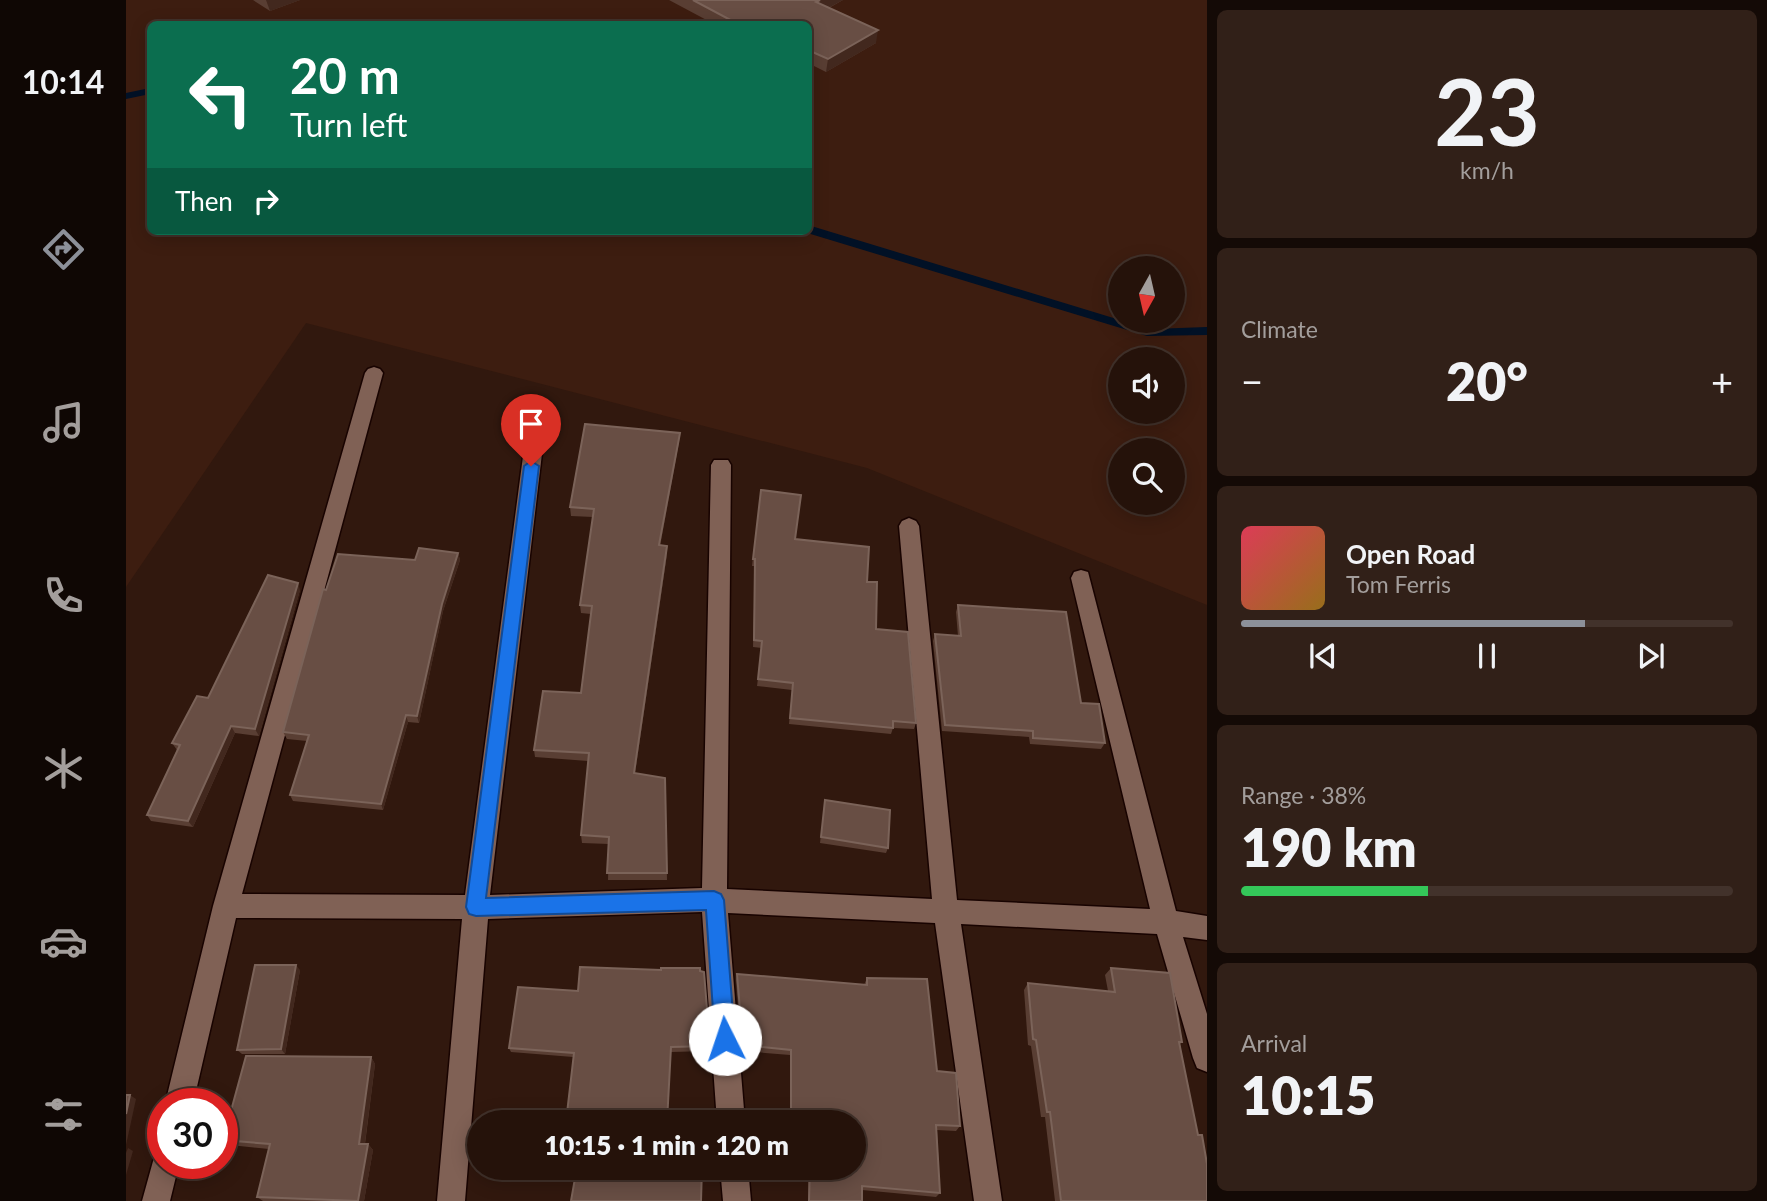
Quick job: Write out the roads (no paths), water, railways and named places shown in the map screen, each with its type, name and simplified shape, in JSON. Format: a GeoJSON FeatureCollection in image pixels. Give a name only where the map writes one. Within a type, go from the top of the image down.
{"type":"FeatureCollection","features":[{"type":"Feature","properties":{"kind":"street"},"geometry":{"type":"LineString","coordinates":[[183,1088],[226,906],[374,373]]}},
{"type":"Feature","properties":{"kind":"street"},"geometry":{"type":"LineString","coordinates":[[451,1201],[476,907],[538,411]]}},
{"type":"Feature","properties":{"kind":"street"},"geometry":{"type":"LineString","coordinates":[[721,465],[714,900],[730,1110]]}},
{"type":"Feature","properties":{"kind":"street"},"geometry":{"type":"LineString","coordinates":[[909,526],[946,911],[988,1201]]}},
{"type":"Feature","properties":{"kind":"street"},"geometry":{"type":"LineString","coordinates":[[1081,578],[1167,922],[1207,1058]]}},
{"type":"Feature","properties":{"kind":"street"},"geometry":{"type":"LineString","coordinates":[[226,906],[476,907],[714,900],[1167,922],[1207,928]]}},
{"type":"Feature","properties":{"kind":"street"},"geometry":{"type":"LineString","coordinates":[[156,1201],[161,1179]]}},
{"type":"Feature","properties":{"kind":"street"},"geometry":{"type":"LineString","coordinates":[[735,1180],[737,1201]]}},
{"type":"Feature","properties":{"kind":"waterway"},"geometry":{"type":"LineString","coordinates":[[126,96],[147,92]]}},
{"type":"Feature","properties":{"kind":"waterway"},"geometry":{"type":"LineString","coordinates":[[812,230],[1152,333],[1207,331]]}}]}
